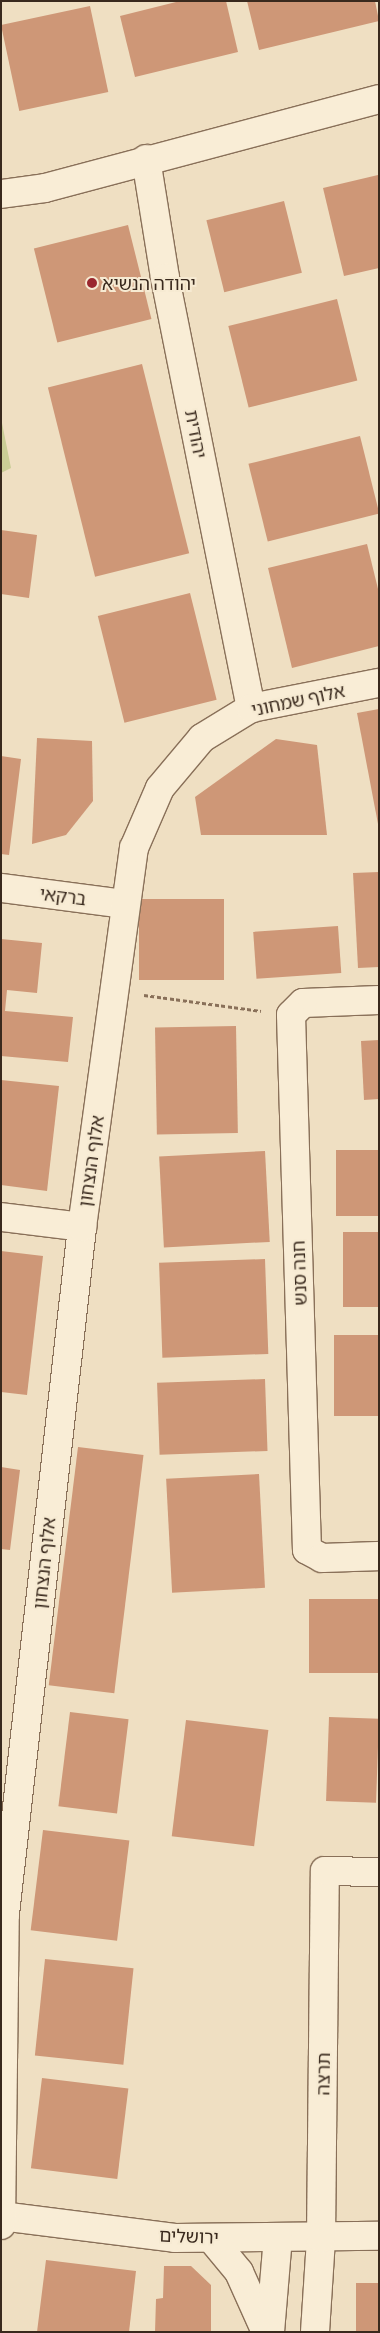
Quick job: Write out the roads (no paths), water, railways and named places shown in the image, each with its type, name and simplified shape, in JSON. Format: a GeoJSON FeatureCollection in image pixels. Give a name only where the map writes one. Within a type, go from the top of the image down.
{"type":"FeatureCollection","features":[{"type":"Feature","properties":{"kind":"street"},"geometry":{"type":"LineString","coordinates":[[1,194],[45,188],[146,159],[379,100]]}},
{"type":"Feature","properties":{"kind":"street","name":"יהודית"},"geometry":{"type":"LineString","coordinates":[[146,159],[165,278],[251,708]]}},
{"type":"Feature","properties":{"kind":"street","name":"אלוף שמחוני"},"geometry":{"type":"LineString","coordinates":[[125,904],[134,848],[160,788],[202,738],[251,708],[379,683]]}},
{"type":"Feature","properties":{"kind":"street","name":"ברקאי"},"geometry":{"type":"LineString","coordinates":[[1,888],[125,904]]}},
{"type":"Feature","properties":{"kind":"street","name":"אלוף הנצחון"},"geometry":{"type":"LineString","coordinates":[[2,2219],[3,1914],[82,1227],[116,992],[125,904]]}},
{"type":"Feature","properties":{"kind":"street","name":"חנה סנש"},"geometry":{"type":"LineString","coordinates":[[379,1000],[303,1003],[291,1015],[307,1550],[322,1558],[379,1556]]}},
{"type":"Feature","properties":{"kind":"street"},"geometry":{"type":"LineString","coordinates":[[1,1217],[82,1227]]}},
{"type":"Feature","properties":{"kind":"street","name":"תרצה"},"geometry":{"type":"LineString","coordinates":[[315,2332],[321,2238],[325,1871],[379,1872]]}},
{"type":"Feature","properties":{"kind":"street","name":"ירושלים"},"geometry":{"type":"LineString","coordinates":[[2,2219],[175,2238],[379,2236]]}},
{"type":"Feature","properties":{"kind":"street"},"geometry":{"type":"LineString","coordinates":[[270,2332],[278,2237]]}},
{"type":"Feature","properties":{"kind":"street"},"geometry":{"type":"LineString","coordinates":[[211,2238],[239,2272],[266,2332]]}},
{"type":"Feature","properties":{"kind":"place","name":"יהודה הנשיא"},"geometry":{"type":"Point","coordinates":[92,283]}}]}
